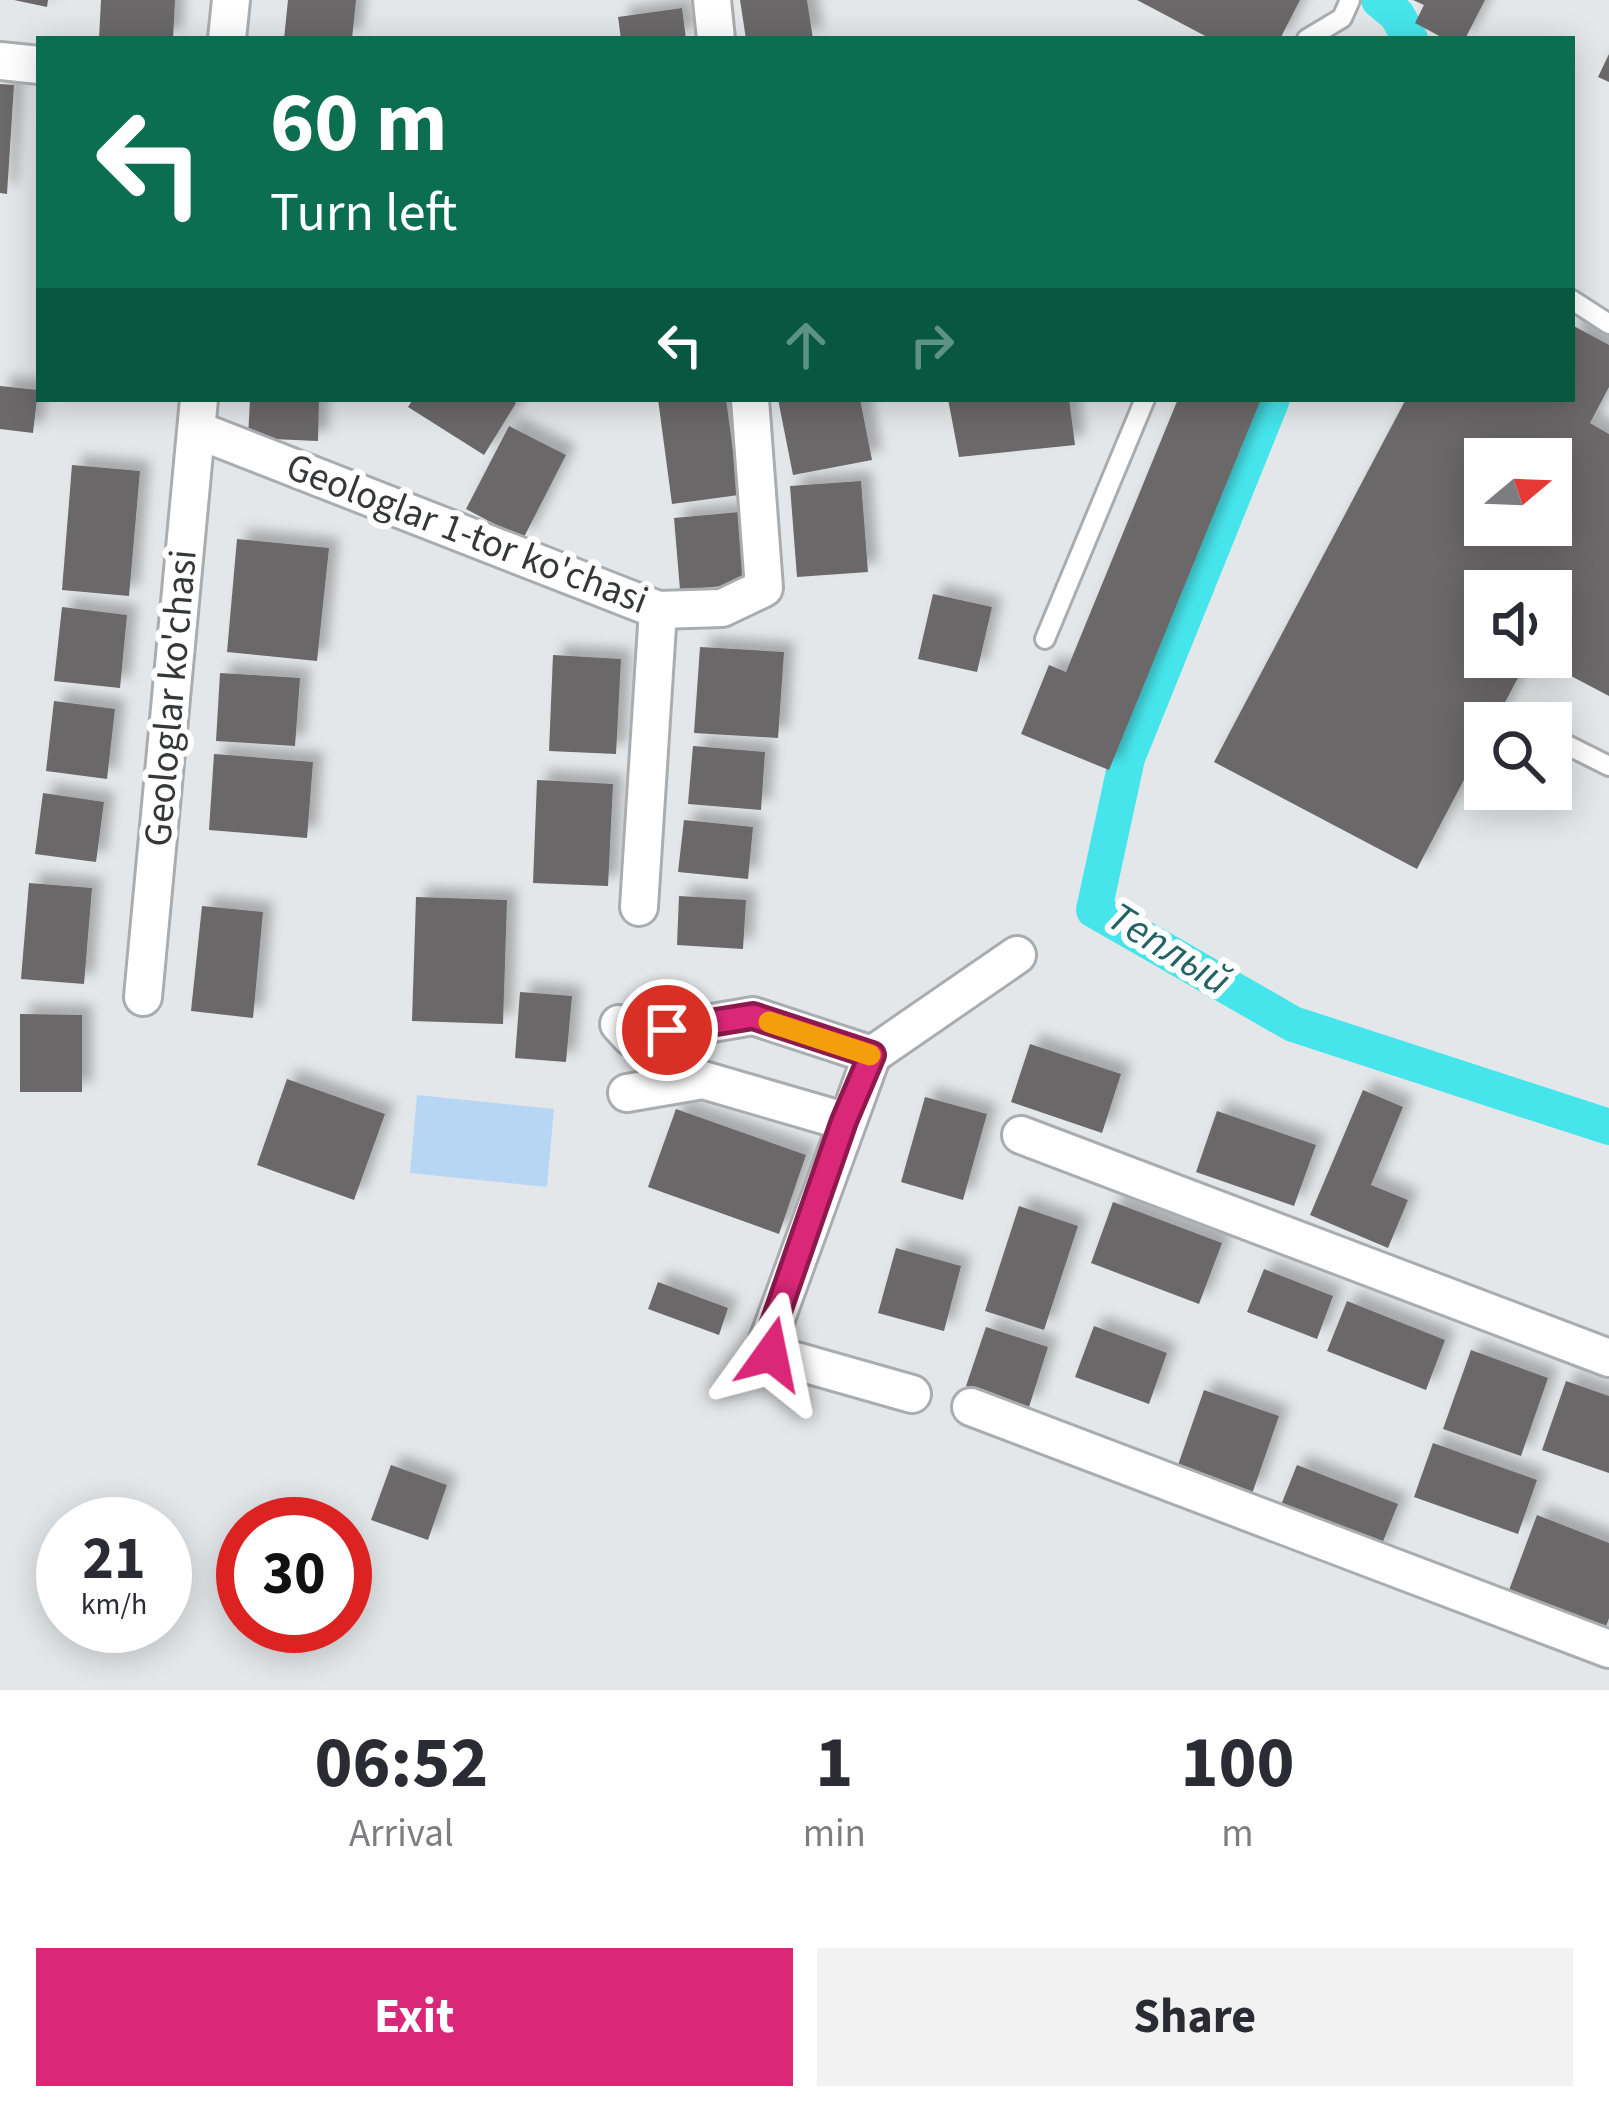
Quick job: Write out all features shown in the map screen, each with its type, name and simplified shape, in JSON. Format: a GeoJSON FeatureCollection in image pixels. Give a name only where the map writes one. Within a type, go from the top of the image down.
{"type":"FeatureCollection","features":[{"type":"Feature","properties":{"kind":"street"},"geometry":{"type":"LineString","coordinates":[[227,36],[231,0]]}},
{"type":"Feature","properties":{"kind":"street"},"geometry":{"type":"LineString","coordinates":[[712,0],[716,36]]}},
{"type":"Feature","properties":{"kind":"street"},"geometry":{"type":"LineString","coordinates":[[0,61],[36,64]]}},
{"type":"Feature","properties":{"kind":"street","name":"Geologlar 1-tor ko'chasi"},"geometry":{"type":"LineString","coordinates":[[198,415],[658,610],[722,608],[752,598],[764,588],[750,402]]}},
{"type":"Feature","properties":{"kind":"street","name":"Geologlar ko'chasi"},"geometry":{"type":"LineString","coordinates":[[143,997],[198,415]]}},
{"type":"Feature","properties":{"kind":"street"},"geometry":{"type":"LineString","coordinates":[[639,907],[658,610]]}},
{"type":"Feature","properties":{"kind":"street"},"geometry":{"type":"LineString","coordinates":[[912,1394],[771,1354],[766,1346],[844,1121],[872,1055],[1017,955]]}},
{"type":"Feature","properties":{"kind":"street"},"geometry":{"type":"LineString","coordinates":[[619,1024],[631,1037],[753,1016],[872,1055]]}},
{"type":"Feature","properties":{"kind":"street"},"geometry":{"type":"LineString","coordinates":[[627,1094],[718,1082],[844,1121]]}},
{"type":"Feature","properties":{"kind":"street"},"geometry":{"type":"LineString","coordinates":[[1021,1135],[1609,1358]]}},
{"type":"Feature","properties":{"kind":"street"},"geometry":{"type":"LineString","coordinates":[[971,1407],[1609,1649]]}},
{"type":"Feature","properties":{"kind":"lane"},"geometry":{"type":"LineString","coordinates":[[1312,36],[1342,18],[1350,0]]}},
{"type":"Feature","properties":{"kind":"lane"},"geometry":{"type":"LineString","coordinates":[[1575,302],[1609,324]]}},
{"type":"Feature","properties":{"kind":"lane"},"geometry":{"type":"LineString","coordinates":[[1045,639],[1143,402]]}},
{"type":"Feature","properties":{"kind":"lane"},"geometry":{"type":"LineString","coordinates":[[1572,748],[1609,766]]}},
{"type":"Feature","properties":{"kind":"shaded area"},"geometry":{"type":"Polygon","coordinates":[[[417,1095],[554,1109],[547,1187],[410,1173],[417,1095]]]}},
{"type":"Feature","properties":{"kind":"building"},"geometry":{"type":"Polygon","coordinates":[[[14,0],[48,0],[47,7],[14,0]]]}},
{"type":"Feature","properties":{"kind":"building"},"geometry":{"type":"Polygon","coordinates":[[[101,0],[175,0],[173,36],[99,36],[101,0]]]}},
{"type":"Feature","properties":{"kind":"building"},"geometry":{"type":"Polygon","coordinates":[[[288,0],[356,0],[352,36],[284,36],[288,0]]]}},
{"type":"Feature","properties":{"kind":"building"},"geometry":{"type":"Polygon","coordinates":[[[740,0],[807,0],[813,36],[746,36],[740,0]]]}},
{"type":"Feature","properties":{"kind":"building"},"geometry":{"type":"Polygon","coordinates":[[[1137,0],[1300,0],[1282,36],[1205,36],[1137,0]]]}},
{"type":"Feature","properties":{"kind":"building"},"geometry":{"type":"Polygon","coordinates":[[[1413,0],[1485,0],[1467,36],[1439,36],[1415,23],[1424,5],[1413,0]]]}},
{"type":"Feature","properties":{"kind":"building"},"geometry":{"type":"Polygon","coordinates":[[[682,8],[686,36],[621,36],[618,17],[682,8]]]}},
{"type":"Feature","properties":{"kind":"building"},"geometry":{"type":"Polygon","coordinates":[[[1609,54],[1609,82],[1598,77],[1609,54]]]}},
{"type":"Feature","properties":{"kind":"building"},"geometry":{"type":"Polygon","coordinates":[[[0,84],[14,85],[7,194],[0,193],[0,84]]]}},
{"type":"Feature","properties":{"kind":"building"},"geometry":{"type":"Polygon","coordinates":[[[1575,327],[1609,345],[1609,387],[1590,423],[1609,434],[1609,696],[1572,676],[1572,570],[1464,570],[1464,678],[1518,678],[1505,702],[1464,702],[1464,780],[1417,869],[1214,762],[1404,402],[1575,402],[1575,327]]]}},
{"type":"Feature","properties":{"kind":"building"},"geometry":{"type":"Polygon","coordinates":[[[0,386],[36,390],[33,433],[0,429],[0,386]]]}},
{"type":"Feature","properties":{"kind":"building"},"geometry":{"type":"Polygon","coordinates":[[[250,402],[319,402],[318,441],[248,438],[250,402]]]}},
{"type":"Feature","properties":{"kind":"building"},"geometry":{"type":"Polygon","coordinates":[[[411,402],[516,403],[484,455],[408,407],[411,402]]]}},
{"type":"Feature","properties":{"kind":"building"},"geometry":{"type":"Polygon","coordinates":[[[658,402],[726,402],[739,495],[672,504],[658,402]]]}},
{"type":"Feature","properties":{"kind":"building"},"geometry":{"type":"Polygon","coordinates":[[[779,402],[861,402],[872,460],[793,475],[779,402]]]}},
{"type":"Feature","properties":{"kind":"building"},"geometry":{"type":"Polygon","coordinates":[[[949,402],[1069,402],[1075,445],[959,457],[949,402]]]}},
{"type":"Feature","properties":{"kind":"building"},"geometry":{"type":"Polygon","coordinates":[[[1177,402],[1260,402],[1109,770],[1021,734],[1049,665],[1066,672],[1177,402]]]}},
{"type":"Feature","properties":{"kind":"building"},"geometry":{"type":"Polygon","coordinates":[[[509,426],[566,455],[523,539],[466,509],[509,426]]]}},
{"type":"Feature","properties":{"kind":"building"},"geometry":{"type":"Polygon","coordinates":[[[72,465],[140,471],[129,596],[62,590],[72,465]]]}},
{"type":"Feature","properties":{"kind":"building"},"geometry":{"type":"Polygon","coordinates":[[[861,481],[868,572],[797,577],[790,486],[861,481]]]}},
{"type":"Feature","properties":{"kind":"building"},"geometry":{"type":"Polygon","coordinates":[[[740,512],[746,584],[680,590],[674,518],[740,512]]]}},
{"type":"Feature","properties":{"kind":"building"},"geometry":{"type":"Polygon","coordinates":[[[237,539],[329,548],[317,661],[227,652],[237,539]]]}},
{"type":"Feature","properties":{"kind":"building"},"geometry":{"type":"Polygon","coordinates":[[[933,594],[992,607],[977,672],[918,659],[933,594]]]}},
{"type":"Feature","properties":{"kind":"building"},"geometry":{"type":"Polygon","coordinates":[[[62,607],[127,615],[120,688],[54,681],[62,607]]]}},
{"type":"Feature","properties":{"kind":"building"},"geometry":{"type":"Polygon","coordinates":[[[700,647],[784,652],[778,738],[694,733],[700,647]]]}},
{"type":"Feature","properties":{"kind":"building"},"geometry":{"type":"Polygon","coordinates":[[[553,655],[621,659],[616,754],[549,751],[553,655]]]}},
{"type":"Feature","properties":{"kind":"building"},"geometry":{"type":"Polygon","coordinates":[[[220,673],[300,678],[295,746],[216,741],[220,673]]]}},
{"type":"Feature","properties":{"kind":"building"},"geometry":{"type":"Polygon","coordinates":[[[54,701],[115,709],[107,779],[46,771],[54,701]]]}},
{"type":"Feature","properties":{"kind":"building"},"geometry":{"type":"Polygon","coordinates":[[[693,746],[765,752],[761,810],[688,804],[693,746]]]}},
{"type":"Feature","properties":{"kind":"building"},"geometry":{"type":"Polygon","coordinates":[[[214,754],[313,762],[307,838],[209,830],[214,754]]]}},
{"type":"Feature","properties":{"kind":"building"},"geometry":{"type":"Polygon","coordinates":[[[537,780],[613,784],[608,886],[533,883],[537,780]]]}},
{"type":"Feature","properties":{"kind":"building"},"geometry":{"type":"Polygon","coordinates":[[[43,793],[104,802],[96,862],[35,854],[43,793]]]}},
{"type":"Feature","properties":{"kind":"building"},"geometry":{"type":"Polygon","coordinates":[[[684,820],[753,827],[748,879],[678,872],[684,820]]]}},
{"type":"Feature","properties":{"kind":"building"},"geometry":{"type":"Polygon","coordinates":[[[29,883],[92,888],[84,984],[21,979],[29,883]]]}},
{"type":"Feature","properties":{"kind":"building"},"geometry":{"type":"Polygon","coordinates":[[[679,896],[746,900],[743,949],[677,945],[679,896]]]}},
{"type":"Feature","properties":{"kind":"building"},"geometry":{"type":"Polygon","coordinates":[[[416,897],[507,900],[503,1024],[412,1021],[416,897]]]}},
{"type":"Feature","properties":{"kind":"building"},"geometry":{"type":"Polygon","coordinates":[[[202,906],[263,912],[253,1018],[191,1011],[202,906]]]}},
{"type":"Feature","properties":{"kind":"building"},"geometry":{"type":"Polygon","coordinates":[[[520,992],[572,996],[566,1062],[515,1058],[520,992]]]}},
{"type":"Feature","properties":{"kind":"building"},"geometry":{"type":"Polygon","coordinates":[[[20,1014],[82,1015],[82,1092],[20,1092],[20,1014]]]}},
{"type":"Feature","properties":{"kind":"building"},"geometry":{"type":"Polygon","coordinates":[[[1030,1044],[1121,1074],[1102,1133],[1011,1102],[1030,1044]]]}},
{"type":"Feature","properties":{"kind":"building"},"geometry":{"type":"Polygon","coordinates":[[[287,1079],[385,1114],[354,1200],[257,1165],[287,1079]]]}},
{"type":"Feature","properties":{"kind":"building"},"geometry":{"type":"Polygon","coordinates":[[[1363,1090],[1403,1107],[1371,1185],[1408,1200],[1388,1248],[1310,1215],[1363,1090]]]}},
{"type":"Feature","properties":{"kind":"building"},"geometry":{"type":"Polygon","coordinates":[[[925,1097],[987,1114],[963,1200],[901,1182],[925,1097]]]}},
{"type":"Feature","properties":{"kind":"building"},"geometry":{"type":"Polygon","coordinates":[[[676,1109],[806,1155],[779,1234],[648,1187],[676,1109]]]}},
{"type":"Feature","properties":{"kind":"building"},"geometry":{"type":"Polygon","coordinates":[[[1217,1111],[1316,1145],[1294,1206],[1196,1172],[1217,1111]]]}},
{"type":"Feature","properties":{"kind":"building"},"geometry":{"type":"Polygon","coordinates":[[[1113,1202],[1222,1243],[1199,1304],[1091,1263],[1113,1202]]]}},
{"type":"Feature","properties":{"kind":"building"},"geometry":{"type":"Polygon","coordinates":[[[1019,1206],[1078,1226],[1044,1330],[985,1311],[1019,1206]]]}},
{"type":"Feature","properties":{"kind":"building"},"geometry":{"type":"Polygon","coordinates":[[[896,1248],[961,1266],[944,1331],[878,1313],[896,1248]]]}},
{"type":"Feature","properties":{"kind":"building"},"geometry":{"type":"Polygon","coordinates":[[[1264,1269],[1333,1296],[1317,1339],[1247,1312],[1264,1269]]]}},
{"type":"Feature","properties":{"kind":"building"},"geometry":{"type":"Polygon","coordinates":[[[658,1282],[728,1308],[719,1335],[648,1309],[658,1282]]]}},
{"type":"Feature","properties":{"kind":"building"},"geometry":{"type":"Polygon","coordinates":[[[1347,1301],[1445,1340],[1426,1390],[1327,1351],[1347,1301]]]}},
{"type":"Feature","properties":{"kind":"building"},"geometry":{"type":"Polygon","coordinates":[[[1094,1326],[1167,1353],[1149,1404],[1075,1377],[1094,1326]]]}},
{"type":"Feature","properties":{"kind":"building"},"geometry":{"type":"Polygon","coordinates":[[[986,1327],[1048,1347],[1029,1407],[966,1386],[986,1327]]]}},
{"type":"Feature","properties":{"kind":"building"},"geometry":{"type":"Polygon","coordinates":[[[1471,1350],[1548,1378],[1521,1456],[1443,1429],[1471,1350]]]}},
{"type":"Feature","properties":{"kind":"building"},"geometry":{"type":"Polygon","coordinates":[[[1566,1381],[1609,1396],[1609,1473],[1542,1450],[1566,1381]]]}},
{"type":"Feature","properties":{"kind":"building"},"geometry":{"type":"Polygon","coordinates":[[[1204,1390],[1279,1416],[1252,1494],[1177,1468],[1204,1390]]]}},
{"type":"Feature","properties":{"kind":"building"},"geometry":{"type":"Polygon","coordinates":[[[1433,1443],[1537,1480],[1518,1534],[1414,1497],[1433,1443]]]}},
{"type":"Feature","properties":{"kind":"building"},"geometry":{"type":"Polygon","coordinates":[[[391,1465],[447,1485],[428,1540],[372,1517],[391,1465]]]}},
{"type":"Feature","properties":{"kind":"building"},"geometry":{"type":"Polygon","coordinates":[[[1297,1465],[1398,1504],[1378,1554],[1277,1515],[1297,1465]]]}},
{"type":"Feature","properties":{"kind":"building"},"geometry":{"type":"Polygon","coordinates":[[[1537,1515],[1609,1543],[1609,1618],[1602,1638],[1505,1601],[1537,1515]]]}},
{"type":"Feature","properties":{"kind":"waterway","name":"Теплый"},"geometry":{"type":"LineString","coordinates":[[1379,0],[1397,15],[1408,36]]}},
{"type":"Feature","properties":{"kind":"waterway","name":"Теплый"},"geometry":{"type":"LineString","coordinates":[[1271,402],[1127,758],[1094,910],[1293,1024],[1609,1127]]}},
{"type":"Feature","properties":{"kind":"slow traffic"},"geometry":{"type":"LineString","coordinates":[[769,1022],[870,1055]]}},
{"type":"Feature","properties":{"kind":"route"},"geometry":{"type":"LineString","coordinates":[[667,1030],[753,1016],[872,1055],[844,1121],[766,1346],[771,1354]]}}]}
